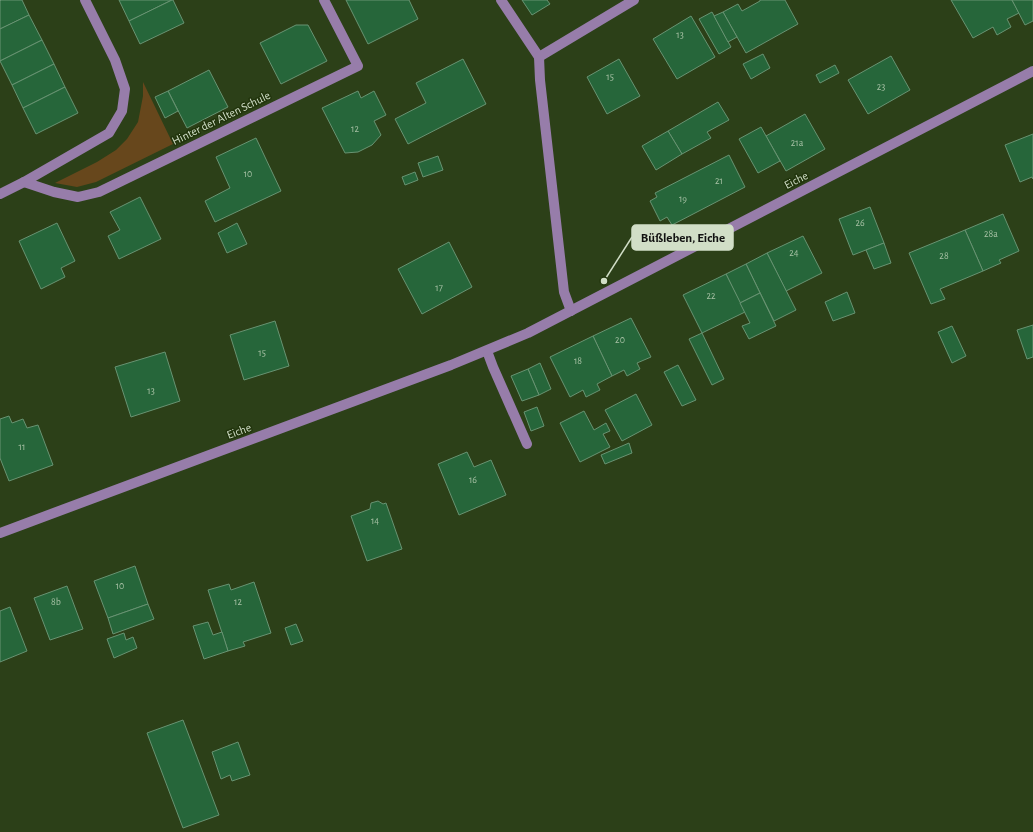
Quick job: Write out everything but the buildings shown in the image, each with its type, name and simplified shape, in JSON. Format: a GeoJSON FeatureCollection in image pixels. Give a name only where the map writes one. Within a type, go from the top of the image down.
{"type":"FeatureCollection","features":[{"type":"Feature","properties":{"kind":"street"},"geometry":{"type":"LineString","coordinates":[[0,194],[24,182],[109,133],[122,111],[125,89],[115,60],[85,0]]}},
{"type":"Feature","properties":{"kind":"street","name":"Hinter der Alten Schule"},"geometry":{"type":"LineString","coordinates":[[24,182],[54,192],[78,197],[99,192],[358,66],[324,0]]}},
{"type":"Feature","properties":{"kind":"street"},"geometry":{"type":"LineString","coordinates":[[500,0],[539,57],[540,80],[564,292],[571,311]]}},
{"type":"Feature","properties":{"kind":"street"},"geometry":{"type":"LineString","coordinates":[[539,57],[634,0]]}},
{"type":"Feature","properties":{"kind":"street","name":"Eiche"},"geometry":{"type":"LineString","coordinates":[[0,533],[415,379],[528,334],[1033,71]]}},
{"type":"Feature","properties":{"kind":"street"},"geometry":{"type":"LineString","coordinates":[[487,351],[527,444]]}},
{"type":"Feature","properties":{"kind":"shaded area"},"geometry":{"type":"Polygon","coordinates":[[[143,82],[173,144],[96,182],[77,187],[55,183],[97,162],[116,150],[127,139],[138,122],[143,96],[143,82]]]}},
{"type":"Feature","properties":{"kind":"place","name":"Büßleben, Eiche"},"geometry":{"type":"Point","coordinates":[604,281]}}]}
